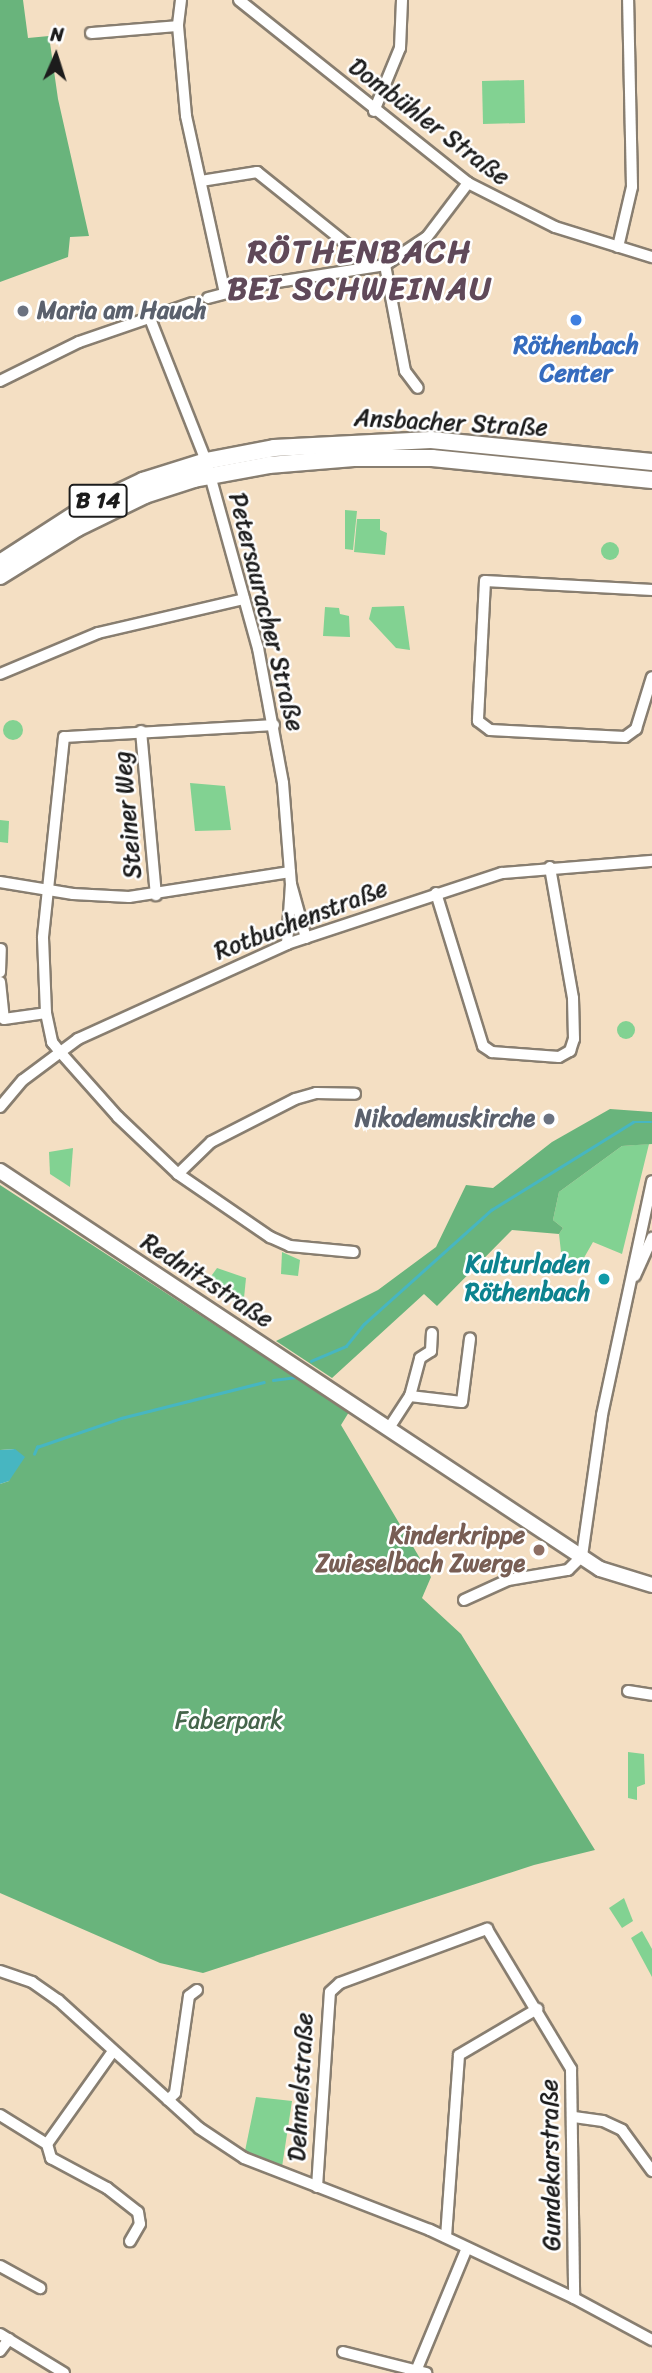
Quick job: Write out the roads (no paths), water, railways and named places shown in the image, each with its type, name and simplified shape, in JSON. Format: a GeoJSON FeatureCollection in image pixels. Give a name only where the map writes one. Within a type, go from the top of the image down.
{"type":"FeatureCollection","features":[{"type":"Feature","properties":{"kind":"main road","name":"Ansbacher Straße"},"geometry":{"type":"LineString","coordinates":[[0,563],[107,496],[297,445],[396,440],[496,445],[652,462]]}},
{"type":"Feature","properties":{"kind":"main road","name":"Ansbacher Straße"},"geometry":{"type":"LineString","coordinates":[[0,576],[110,510],[208,468],[388,457],[500,462],[652,480]]}},
{"type":"Feature","properties":{"kind":"main road","name":"Rednitzstraße"},"geometry":{"type":"LineString","coordinates":[[0,1171],[583,1556],[610,1573],[652,1585]]}},
{"type":"Feature","properties":{"kind":"street"},"geometry":{"type":"LineString","coordinates":[[181,0],[178,26],[186,116],[225,293]]}},
{"type":"Feature","properties":{"kind":"street","name":"Dombühler Straße"},"geometry":{"type":"LineString","coordinates":[[239,0],[374,111],[468,183],[555,227],[652,257]]}},
{"type":"Feature","properties":{"kind":"street"},"geometry":{"type":"LineString","coordinates":[[374,111],[400,48],[402,0]]}},
{"type":"Feature","properties":{"kind":"street"},"geometry":{"type":"LineString","coordinates":[[618,247],[632,187],[628,0]]}},
{"type":"Feature","properties":{"kind":"street"},"geometry":{"type":"LineString","coordinates":[[91,33],[178,26]]}},
{"type":"Feature","properties":{"kind":"street"},"geometry":{"type":"LineString","coordinates":[[201,181],[257,172],[363,257],[365,268]]}},
{"type":"Feature","properties":{"kind":"street"},"geometry":{"type":"LineString","coordinates":[[208,298],[385,265],[426,237],[468,183]]}},
{"type":"Feature","properties":{"kind":"street"},"geometry":{"type":"LineString","coordinates":[[385,265],[405,371],[418,388]]}},
{"type":"Feature","properties":{"kind":"street"},"geometry":{"type":"LineString","coordinates":[[0,381],[41,358],[149,316],[192,303]]}},
{"type":"Feature","properties":{"kind":"street","name":"Petersauracher Straße"},"geometry":{"type":"LineString","coordinates":[[149,316],[208,468],[244,599],[274,725],[291,884],[287,944]]}},
{"type":"Feature","properties":{"kind":"street"},"geometry":{"type":"LineString","coordinates":[[652,590],[485,581],[478,721],[490,730],[625,737],[636,729],[652,677]]}},
{"type":"Feature","properties":{"kind":"street"},"geometry":{"type":"LineString","coordinates":[[0,674],[110,629],[244,599]]}},
{"type":"Feature","properties":{"kind":"street"},"geometry":{"type":"LineString","coordinates":[[274,725],[64,737],[47,890],[42,973],[46,1013],[52,1042],[61,1053],[118,1117],[178,1174],[270,1237],[290,1246],[354,1252]]}},
{"type":"Feature","properties":{"kind":"street","name":"Steiner Weg"},"geometry":{"type":"LineString","coordinates":[[141,731],[156,895]]}},
{"type":"Feature","properties":{"kind":"street","name":"Rotbuchenstraße"},"geometry":{"type":"LineString","coordinates":[[0,1107],[23,1080],[125,1014],[287,944],[502,873],[550,867],[652,861]]}},
{"type":"Feature","properties":{"kind":"street"},"geometry":{"type":"LineString","coordinates":[[436,893],[483,1046],[492,1052],[559,1057],[570,1051],[574,1039],[573,998],[550,867]]}},
{"type":"Feature","properties":{"kind":"street","name":"Steiner Weg"},"geometry":{"type":"LineString","coordinates":[[0,882],[47,890],[156,895],[290,872]]}},
{"type":"Feature","properties":{"kind":"street","name":"Petersauracher Straße"},"geometry":{"type":"LineString","coordinates":[[291,884],[306,938]]}},
{"type":"Feature","properties":{"kind":"street"},"geometry":{"type":"LineString","coordinates":[[0,972],[1,950]]}},
{"type":"Feature","properties":{"kind":"street"},"geometry":{"type":"LineString","coordinates":[[0,982],[5,1019],[46,1013]]}},
{"type":"Feature","properties":{"kind":"street"},"geometry":{"type":"LineString","coordinates":[[178,1174],[211,1142],[295,1099],[316,1093],[355,1094]]}},
{"type":"Feature","properties":{"kind":"street"},"geometry":{"type":"LineString","coordinates":[[634,1276],[634,1259],[652,1181]]}},
{"type":"Feature","properties":{"kind":"street"},"geometry":{"type":"LineString","coordinates":[[464,1600],[508,1580],[568,1570],[583,1556],[602,1415],[634,1276],[652,1238]]}},
{"type":"Feature","properties":{"kind":"street"},"geometry":{"type":"LineString","coordinates":[[389,1427],[410,1396],[420,1358],[431,1351],[432,1333]]}},
{"type":"Feature","properties":{"kind":"street"},"geometry":{"type":"LineString","coordinates":[[410,1396],[462,1402],[470,1339]]}},
{"type":"Feature","properties":{"kind":"street"},"geometry":{"type":"LineString","coordinates":[[628,1691],[652,1695]]}},
{"type":"Feature","properties":{"kind":"street","name":"Dehmelstraße"},"geometry":{"type":"LineString","coordinates":[[317,2187],[330,1992],[352,1978],[478,1928],[487,1929]]}},
{"type":"Feature","properties":{"kind":"street","name":"Gundekarstraße"},"geometry":{"type":"LineString","coordinates":[[487,1929],[571,2069],[574,2117],[574,2298]]}},
{"type":"Feature","properties":{"kind":"street"},"geometry":{"type":"LineString","coordinates":[[0,1971],[46,1990],[168,2101],[244,2158],[446,2237],[574,2298],[652,2340]]}},
{"type":"Feature","properties":{"kind":"street"},"geometry":{"type":"LineString","coordinates":[[168,2101],[175,2093],[189,1996],[197,1990]]}},
{"type":"Feature","properties":{"kind":"street"},"geometry":{"type":"LineString","coordinates":[[446,2237],[459,2055],[537,2009]]}},
{"type":"Feature","properties":{"kind":"street"},"geometry":{"type":"LineString","coordinates":[[47,2144],[113,2051]]}},
{"type":"Feature","properties":{"kind":"street"},"geometry":{"type":"LineString","coordinates":[[0,2115],[47,2144],[51,2158],[107,2188],[138,2212],[140,2224],[130,2241]]}},
{"type":"Feature","properties":{"kind":"street"},"geometry":{"type":"LineString","coordinates":[[574,2117],[603,2121],[622,2130],[652,2171]]}},
{"type":"Feature","properties":{"kind":"street"},"geometry":{"type":"LineString","coordinates":[[343,2352],[421,2372],[467,2248]]}},
{"type":"Feature","properties":{"kind":"street"},"geometry":{"type":"LineString","coordinates":[[0,2266],[40,2288]]}},
{"type":"Feature","properties":{"kind":"street"},"geometry":{"type":"LineString","coordinates":[[0,2351],[4,2337],[64,2373]]}},
{"type":"Feature","properties":{"kind":"water"},"geometry":{"type":"Polygon","coordinates":[[[15,1449],[25,1457],[9,1481],[0,1484],[0,1450],[15,1449]]]}},
{"type":"Feature","properties":{"kind":"waterway"},"geometry":{"type":"LineString","coordinates":[[311,1361],[346,1346],[364,1324],[491,1210],[633,1122],[651,1122]]}},
{"type":"Feature","properties":{"kind":"waterway"},"geometry":{"type":"LineString","coordinates":[[273,1380],[296,1377]]}},
{"type":"Feature","properties":{"kind":"waterway"},"geometry":{"type":"LineString","coordinates":[[34,1454],[37,1447],[121,1418],[264,1382]]}},
{"type":"Feature","properties":{"kind":"place","name":"Maria am Hauch"},"geometry":{"type":"Point","coordinates":[23,311]}},
{"type":"Feature","properties":{"kind":"place","name":"Röthenbach Center"},"geometry":{"type":"Point","coordinates":[576,320]}},
{"type":"Feature","properties":{"kind":"place","name":"Nikodemuskirche"},"geometry":{"type":"Point","coordinates":[549,1119]}},
{"type":"Feature","properties":{"kind":"place","name":"Kulturladen Röthenbach"},"geometry":{"type":"Point","coordinates":[604,1279]}},
{"type":"Feature","properties":{"kind":"place","name":"Kinderkrippe Zwieselbach Zwerge"},"geometry":{"type":"Point","coordinates":[539,1550]}},
{"type":"Feature","properties":{"kind":"district","name":"RÖTHENBACH BEI SCHWEINAU"},"geometry":{"type":"Point","coordinates":[360,272]}},
{"type":"Feature","properties":{"kind":"park label","name":"Faberpark"},"geometry":{"type":"Point","coordinates":[229,1721]}}]}
